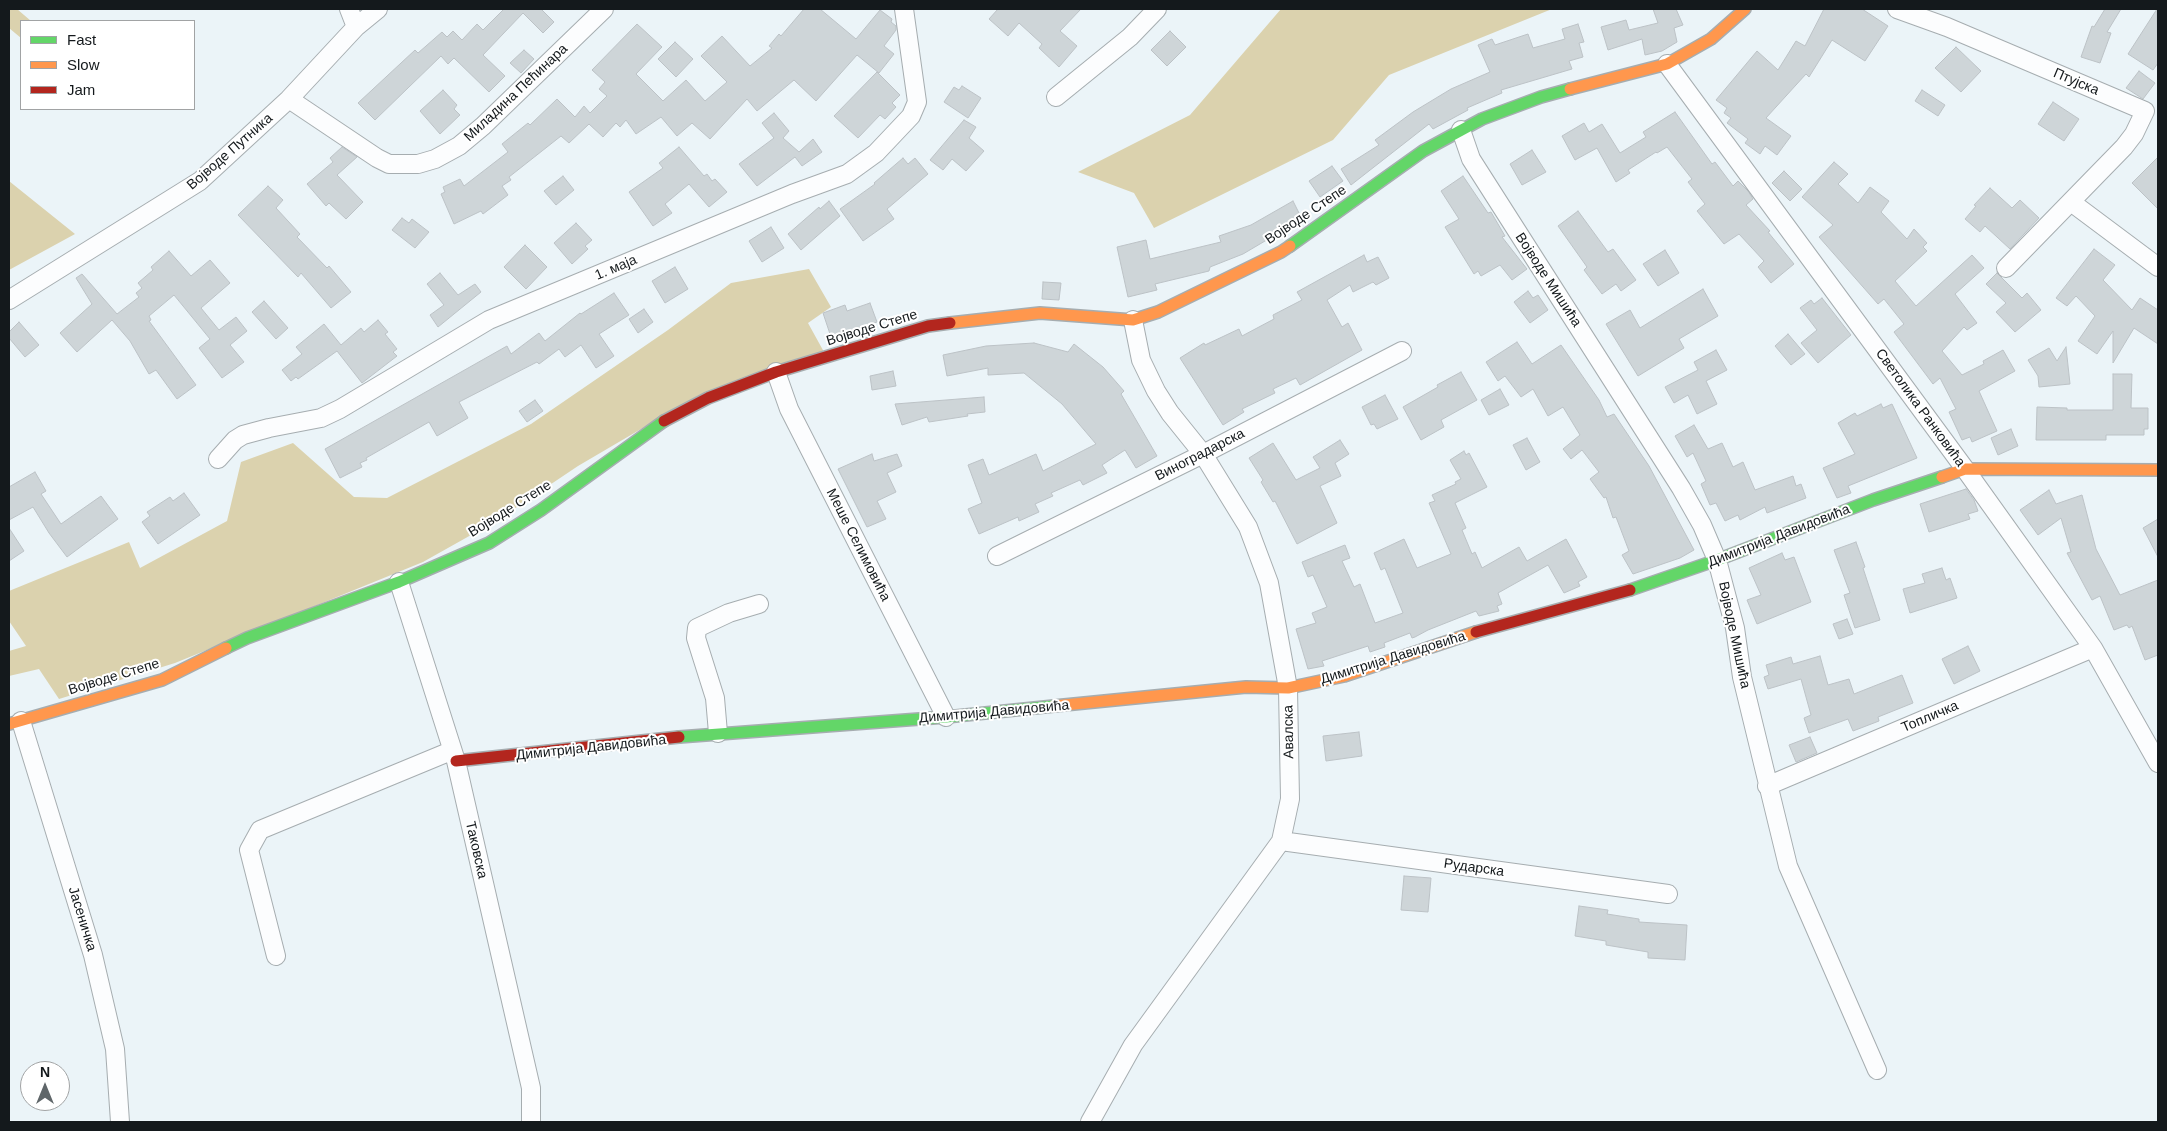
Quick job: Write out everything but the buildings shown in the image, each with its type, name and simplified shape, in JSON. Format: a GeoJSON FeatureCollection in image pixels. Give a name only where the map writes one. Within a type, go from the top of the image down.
{"type":"FeatureCollection","features":[{"type":"Feature","properties":{"kind":"street"},"geometry":{"type":"LineString","coordinates":[[349,9],[356,27]]}},
{"type":"Feature","properties":{"kind":"street","name":"Војводе Путника"},"geometry":{"type":"LineString","coordinates":[[9,300],[200,181],[289,99],[356,27],[378,9]]}},
{"type":"Feature","properties":{"kind":"street","name":"Миладина Пећинара"},"geometry":{"type":"LineString","coordinates":[[289,99],[377,158],[389,164],[418,164],[435,159],[459,146],[484,126],[604,9]]}},
{"type":"Feature","properties":{"kind":"street","name":"1. маја"},"geometry":{"type":"LineString","coordinates":[[218,459],[235,440],[243,435],[262,429],[321,418],[340,409],[489,320],[783,198],[847,174],[876,153],[911,116],[917,102],[904,9]]}},
{"type":"Feature","properties":{"kind":"street"},"geometry":{"type":"LineString","coordinates":[[1056,97],[1130,37],[1157,9]]}},
{"type":"Feature","properties":{"kind":"street","name":"Војводе Степе"},"geometry":{"type":"LineString","coordinates":[[15,723],[162,680],[247,638],[399,582],[489,543],[541,510],[664,421],[708,398],[776,372],[928,326],[1040,313],[1133,320],[1158,312],[1281,252],[1423,151],[1482,119],[1541,97],[1667,64],[1711,39],[1745,9]]}},
{"type":"Feature","properties":{"kind":"street","name":"Птујска"},"geometry":{"type":"LineString","coordinates":[[1897,9],[1947,27],[2152,113],[2124,147],[2006,268]]}},
{"type":"Feature","properties":{"kind":"street","name":"Светолика Ранковића"},"geometry":{"type":"LineString","coordinates":[[1667,64],[1966,470],[2093,648],[2158,761]]}},
{"type":"Feature","properties":{"kind":"street","name":"Војводе Мишића"},"geometry":{"type":"LineString","coordinates":[[1461,130],[1471,159],[1681,488],[1702,525],[1717,560],[1735,628],[1742,677],[1788,866],[1877,1070]]}},
{"type":"Feature","properties":{"kind":"street"},"geometry":{"type":"LineString","coordinates":[[2072,202],[2158,267]]}},
{"type":"Feature","properties":{"kind":"street","name":"Авалска"},"geometry":{"type":"LineString","coordinates":[[1090,1122],[1133,1045],[1281,841],[1290,799],[1288,688],[1268,583],[1248,527],[1204,454],[1170,413],[1156,391],[1141,360],[1133,320]]}},
{"type":"Feature","properties":{"kind":"street","name":"Виноградарска"},"geometry":{"type":"LineString","coordinates":[[997,556],[1204,454],[1402,351]]}},
{"type":"Feature","properties":{"kind":"street","name":"Меше Селимовића"},"geometry":{"type":"LineString","coordinates":[[776,372],[789,409],[946,717]]}},
{"type":"Feature","properties":{"kind":"street","name":"Димитрија Давидовића"},"geometry":{"type":"LineString","coordinates":[[276,956],[249,850],[260,830],[453,756],[718,733],[946,717],[1246,687],[1288,688],[1344,676],[1483,630],[1628,591],[1717,560],[1864,503],[1966,470],[2158,470]]}},
{"type":"Feature","properties":{"kind":"street","name":"Таковска"},"geometry":{"type":"LineString","coordinates":[[399,582],[453,756],[531,1088],[531,1122]]}},
{"type":"Feature","properties":{"kind":"street"},"geometry":{"type":"LineString","coordinates":[[718,733],[715,698],[696,638],[697,628],[729,613],[759,604]]}},
{"type":"Feature","properties":{"kind":"street","name":"Топличка"},"geometry":{"type":"LineString","coordinates":[[1767,786],[2093,648]]}},
{"type":"Feature","properties":{"kind":"street","name":"Јасеничка"},"geometry":{"type":"LineString","coordinates":[[15,723],[93,955],[115,1049],[120,1122]]}},
{"type":"Feature","properties":{"kind":"street","name":"Рударска"},"geometry":{"type":"LineString","coordinates":[[1281,841],[1668,894]]}},
{"type":"Feature","properties":{"kind":"shaded area"},"geometry":{"type":"Polygon","coordinates":[[[9,9],[17,9],[30,20],[20,20],[20,37],[9,28],[9,9]]]}},
{"type":"Feature","properties":{"kind":"shaded area"},"geometry":{"type":"Polygon","coordinates":[[[1281,9],[1552,9],[1389,75],[1333,140],[1154,228],[1134,193],[1078,172],[1190,115],[1281,9]]]}},
{"type":"Feature","properties":{"kind":"shaded area"},"geometry":{"type":"Polygon","coordinates":[[[9,181],[75,234],[9,270],[9,181]]]}},
{"type":"Feature","properties":{"kind":"shaded area"},"geometry":{"type":"Polygon","coordinates":[[[809,269],[831,307],[808,323],[824,352],[699,395],[578,466],[496,521],[423,562],[175,663],[59,699],[39,669],[9,676],[9,651],[26,646],[9,621],[9,591],[129,542],[140,568],[227,521],[241,462],[293,443],[354,497],[387,498],[531,424],[668,330],[731,283],[809,269]]]}},
{"type":"Feature","properties":{"kind":"traffic: fast"},"geometry":{"type":"LineString","coordinates":[[1290,246],[1423,151],[1482,119],[1541,97],[1570,89]]}},
{"type":"Feature","properties":{"kind":"traffic: fast"},"geometry":{"type":"LineString","coordinates":[[226,648],[247,638],[399,582],[489,543],[541,510],[664,421]]}},
{"type":"Feature","properties":{"kind":"traffic: fast"},"geometry":{"type":"LineString","coordinates":[[1630,590],[1717,560],[1873,500],[1942,477]]}},
{"type":"Feature","properties":{"kind":"traffic: fast"},"geometry":{"type":"LineString","coordinates":[[679,737],[946,717],[1054,706]]}},
{"type":"Feature","properties":{"kind":"traffic: slow"},"geometry":{"type":"LineString","coordinates":[[1570,89],[1667,64],[1711,39],[1745,9]]}},
{"type":"Feature","properties":{"kind":"traffic: slow"},"geometry":{"type":"LineString","coordinates":[[950,323],[1040,313],[1133,320],[1158,312],[1290,246]]}},
{"type":"Feature","properties":{"kind":"traffic: slow"},"geometry":{"type":"LineString","coordinates":[[1942,477],[1965,469],[2158,470]]}},
{"type":"Feature","properties":{"kind":"traffic: slow"},"geometry":{"type":"LineString","coordinates":[[1054,706],[1246,687],[1288,688],[1344,676],[1476,632]]}},
{"type":"Feature","properties":{"kind":"traffic: slow"},"geometry":{"type":"LineString","coordinates":[[9,724],[162,680],[226,648]]}},
{"type":"Feature","properties":{"kind":"traffic: jam"},"geometry":{"type":"LineString","coordinates":[[664,421],[708,398],[776,372],[928,326],[950,323]]}},
{"type":"Feature","properties":{"kind":"traffic: jam"},"geometry":{"type":"LineString","coordinates":[[1476,632],[1630,590]]}},
{"type":"Feature","properties":{"kind":"traffic: jam"},"geometry":{"type":"LineString","coordinates":[[456,761],[679,737]]}}]}
